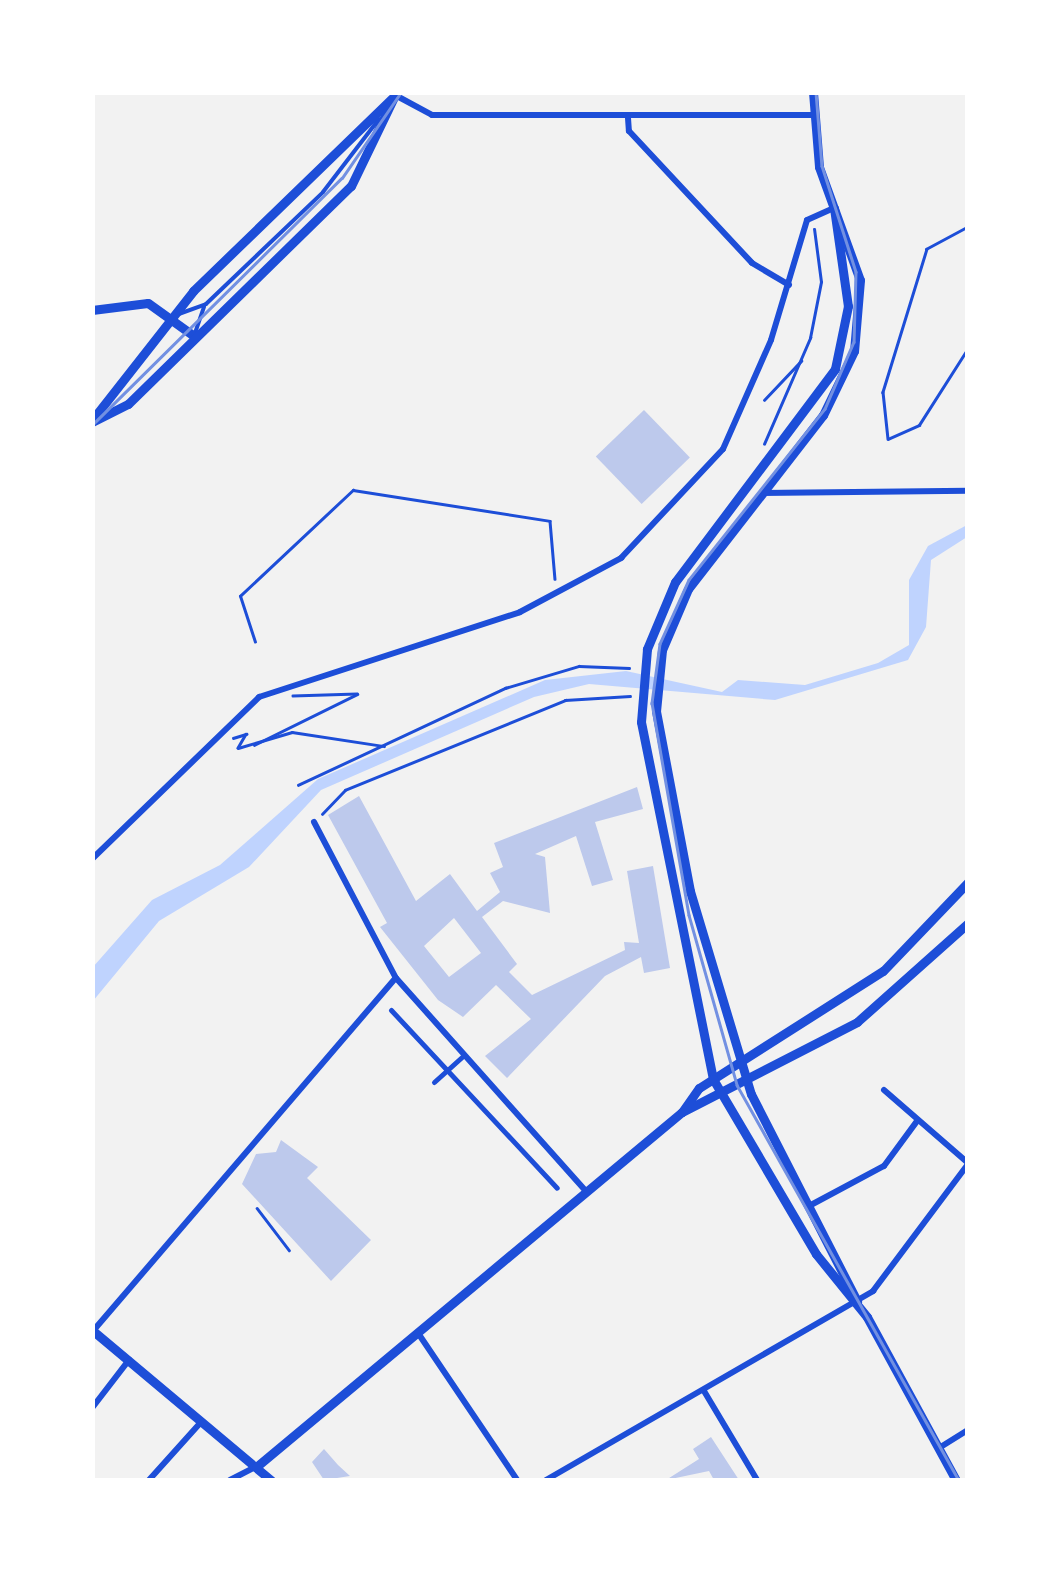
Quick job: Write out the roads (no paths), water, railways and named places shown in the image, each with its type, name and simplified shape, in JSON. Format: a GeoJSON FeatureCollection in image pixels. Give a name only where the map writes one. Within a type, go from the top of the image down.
{"type":"FeatureCollection","features":[{"type":"Feature","properties":{"kind":"main road"},"geometry":{"type":"LineString","coordinates":[[92,421],[172,316],[396,94]]}},
{"type":"Feature","properties":{"kind":"main road"},"geometry":{"type":"LineString","coordinates":[[92,421],[128,404],[351,186],[396,94]]}},
{"type":"Feature","properties":{"kind":"main road"},"geometry":{"type":"LineString","coordinates":[[813,96],[813,115],[834,208],[848,306],[834,369],[691,556],[647,649],[641,722],[652,796],[712,1078],[816,1254],[857,1301]]}},
{"type":"Feature","properties":{"kind":"main road"},"geometry":{"type":"LineString","coordinates":[[834,208],[860,280],[854,351],[830,406],[703,565],[666,638],[656,688],[662,761],[690,891],[748,1079],[857,1301],[956,1480]]}},
{"type":"Feature","properties":{"kind":"main road"},"geometry":{"type":"LineString","coordinates":[[92,310],[140,302],[172,316],[194,336]]}},
{"type":"Feature","properties":{"kind":"main road"},"geometry":{"type":"LineString","coordinates":[[256,1466],[682,1112],[712,1078],[883,971],[968,882]]}},
{"type":"Feature","properties":{"kind":"main road"},"geometry":{"type":"LineString","coordinates":[[682,1112],[721,1095],[884,1003],[968,924]]}},
{"type":"Feature","properties":{"kind":"main road"},"geometry":{"type":"LineString","coordinates":[[93,1330],[271,1480]]}},
{"type":"Feature","properties":{"kind":"street"},"geometry":{"type":"LineString","coordinates":[[396,94],[432,115],[813,115]]}},
{"type":"Feature","properties":{"kind":"street"},"geometry":{"type":"LineString","coordinates":[[628,118],[628,131],[752,263],[789,285]]}},
{"type":"Feature","properties":{"kind":"street"},"geometry":{"type":"LineString","coordinates":[[92,859],[235,716],[284,688],[556,596],[622,558],[709,472],[744,408],[789,285],[807,220],[834,208]]}},
{"type":"Feature","properties":{"kind":"street"},"geometry":{"type":"LineString","coordinates":[[761,492],[912,495],[968,491]]}},
{"type":"Feature","properties":{"kind":"street"},"geometry":{"type":"LineString","coordinates":[[314,822],[396,978],[587,1192]]}},
{"type":"Feature","properties":{"kind":"street"},"geometry":{"type":"LineString","coordinates":[[93,1330],[396,978]]}},
{"type":"Feature","properties":{"kind":"street"},"geometry":{"type":"LineString","coordinates":[[391,1010],[557,1188]]}},
{"type":"Feature","properties":{"kind":"street"},"geometry":{"type":"LineString","coordinates":[[434,1082],[464,1055]]}},
{"type":"Feature","properties":{"kind":"street"},"geometry":{"type":"LineString","coordinates":[[546,1480],[857,1301],[968,1164],[884,1090]]}},
{"type":"Feature","properties":{"kind":"street"},"geometry":{"type":"LineString","coordinates":[[809,1206],[884,1166],[916,1121]]}},
{"type":"Feature","properties":{"kind":"street"},"geometry":{"type":"LineString","coordinates":[[418,1333],[517,1480]]}},
{"type":"Feature","properties":{"kind":"street"},"geometry":{"type":"LineString","coordinates":[[92,1408],[128,1360]]}},
{"type":"Feature","properties":{"kind":"street"},"geometry":{"type":"LineString","coordinates":[[704,1392],[756,1480]]}},
{"type":"Feature","properties":{"kind":"street"},"geometry":{"type":"LineString","coordinates":[[148,1480],[202,1421]]}},
{"type":"Feature","properties":{"kind":"street"},"geometry":{"type":"LineString","coordinates":[[938,1448],[968,1430]]}},
{"type":"Feature","properties":{"kind":"street"},"geometry":{"type":"LineString","coordinates":[[230,1480],[256,1466]]}},
{"type":"Feature","properties":{"kind":"lane"},"geometry":{"type":"LineString","coordinates":[[172,316],[206,304],[339,176],[396,94]]}},
{"type":"Feature","properties":{"kind":"lane"},"geometry":{"type":"LineString","coordinates":[[194,336],[206,304]]}},
{"type":"Feature","properties":{"kind":"water"},"geometry":{"type":"Polygon","coordinates":[[[967,525],[967,537],[931,560],[926,627],[908,660],[775,700],[589,684],[534,697],[321,790],[249,867],[159,921],[93,1001],[93,967],[152,900],[220,865],[318,779],[545,680],[626,671],[722,692],[738,680],[805,685],[878,663],[909,645],[909,580],[928,546],[967,525]]]}},
{"type":"Feature","properties":{"kind":"tram line"},"geometry":{"type":"LineString","coordinates":[[92,425],[342,178],[401,92]]}},
{"type":"Feature","properties":{"kind":"tram line"},"geometry":{"type":"LineString","coordinates":[[816,92],[822,166],[856,272],[854,342],[825,409],[689,580],[660,644],[652,703],[689,915],[737,1085],[959,1480]]}}]}
